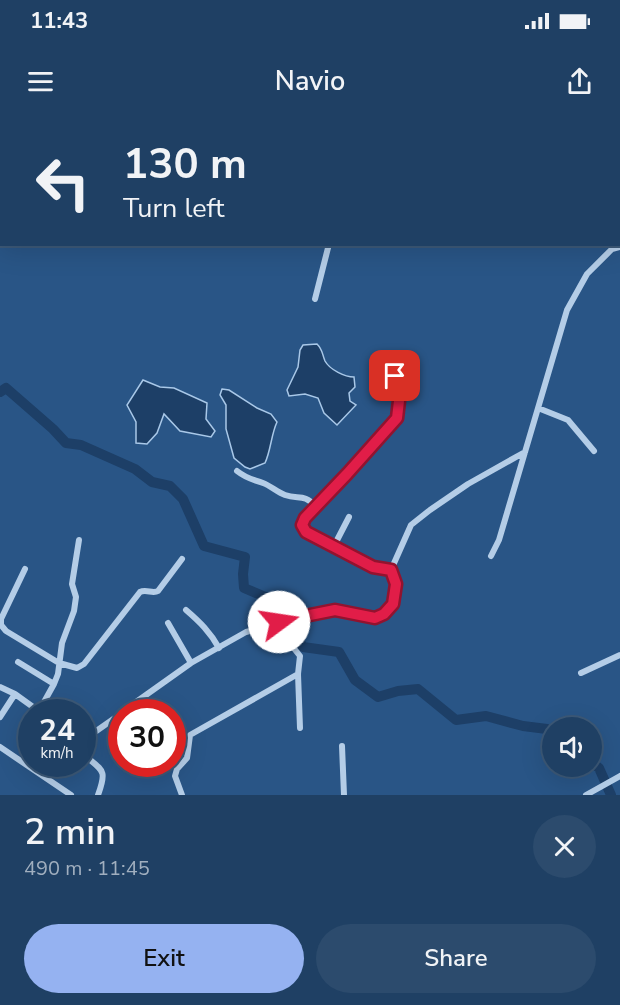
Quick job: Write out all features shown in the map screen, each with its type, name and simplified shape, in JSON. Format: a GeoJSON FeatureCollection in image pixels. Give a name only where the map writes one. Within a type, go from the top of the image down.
{"type":"FeatureCollection","features":[{"type":"Feature","properties":{"kind":"street"},"geometry":{"type":"LineString","coordinates":[[315,299],[328,246]]}},
{"type":"Feature","properties":{"kind":"street"},"geometry":{"type":"LineString","coordinates":[[491,556],[499,540],[567,309],[587,274],[612,249],[620,248]]}},
{"type":"Feature","properties":{"kind":"street"},"geometry":{"type":"LineString","coordinates":[[384,358],[395,376],[399,401],[397,418],[315,506],[302,525],[306,532],[373,567],[391,570]]}},
{"type":"Feature","properties":{"kind":"street"},"geometry":{"type":"LineString","coordinates":[[538,408],[568,420],[594,451]]}},
{"type":"Feature","properties":{"kind":"street"},"geometry":{"type":"LineString","coordinates":[[141,699],[191,663],[246,632],[290,619],[335,610],[375,618],[384,614],[393,604],[396,584],[391,570],[411,525],[468,484],[525,453]]}},
{"type":"Feature","properties":{"kind":"street"},"geometry":{"type":"LineString","coordinates":[[237,471],[246,478],[265,484],[286,496],[305,497],[315,506]]}},
{"type":"Feature","properties":{"kind":"street"},"geometry":{"type":"LineString","coordinates":[[334,546],[350,518]]}},
{"type":"Feature","properties":{"kind":"street"},"geometry":{"type":"LineString","coordinates":[[46,699],[58,674],[63,643],[74,611],[76,597],[72,584],[79,540]]}},
{"type":"Feature","properties":{"kind":"street"},"geometry":{"type":"LineString","coordinates":[[25,569],[1,619],[1,625],[6,631],[59,663],[77,668],[107,636],[140,592],[158,591],[182,559]]}},
{"type":"Feature","properties":{"kind":"street"},"geometry":{"type":"LineString","coordinates":[[186,610],[210,633],[219,648]]}},
{"type":"Feature","properties":{"kind":"street"},"geometry":{"type":"LineString","coordinates":[[168,623],[191,663]]}},
{"type":"Feature","properties":{"kind":"street"},"geometry":{"type":"LineString","coordinates":[[272,625],[300,656],[298,674],[300,728]]}},
{"type":"Feature","properties":{"kind":"street"},"geometry":{"type":"LineString","coordinates":[[581,673],[620,656]]}},
{"type":"Feature","properties":{"kind":"street"},"geometry":{"type":"LineString","coordinates":[[18,662],[54,684]]}},
{"type":"Feature","properties":{"kind":"street"},"geometry":{"type":"LineString","coordinates":[[182,795],[175,776],[177,769],[187,758],[190,735],[298,674]]}},
{"type":"Feature","properties":{"kind":"street"},"geometry":{"type":"LineString","coordinates":[[0,687],[22,699]]}},
{"type":"Feature","properties":{"kind":"street"},"geometry":{"type":"LineString","coordinates":[[0,717],[15,694]]}},
{"type":"Feature","properties":{"kind":"street"},"geometry":{"type":"LineString","coordinates":[[342,746],[344,795]]}},
{"type":"Feature","properties":{"kind":"street"},"geometry":{"type":"LineString","coordinates":[[0,747],[71,795]]}},
{"type":"Feature","properties":{"kind":"street"},"geometry":{"type":"LineString","coordinates":[[96,765],[103,771],[104,779],[98,795]]}},
{"type":"Feature","properties":{"kind":"street"},"geometry":{"type":"LineString","coordinates":[[586,795],[617,777]]}},
{"type":"Feature","properties":{"kind":"water"},"geometry":{"type":"Polygon","coordinates":[[[317,344],[330,367],[342,374],[354,377],[355,387],[349,393],[350,401],[356,405],[337,425],[324,413],[318,398],[305,394],[289,396],[287,390],[298,367],[300,350],[303,345],[317,344]]]}},
{"type":"Feature","properties":{"kind":"water"},"geometry":{"type":"Polygon","coordinates":[[[143,380],[160,387],[174,388],[207,403],[206,419],[215,431],[211,437],[180,431],[164,414],[157,433],[147,444],[136,443],[136,422],[127,405],[143,380]]]}},
{"type":"Feature","properties":{"kind":"water"},"geometry":{"type":"Polygon","coordinates":[[[222,389],[229,390],[271,414],[277,422],[265,463],[250,469],[234,458],[226,429],[226,405],[220,395],[222,389]]]}},
{"type":"Feature","properties":{"kind":"waterway"},"geometry":{"type":"LineString","coordinates":[[0,392],[6,388],[66,443],[81,445],[135,469],[152,482],[170,486],[183,499],[204,546],[245,557],[244,588],[275,601],[303,647],[339,652],[355,680],[378,697],[398,691],[418,689],[456,720],[486,716],[542,728]]}},
{"type":"Feature","properties":{"kind":"waterway"},"geometry":{"type":"LineString","coordinates":[[602,775],[611,795]]}},
{"type":"Feature","properties":{"kind":"route"},"geometry":{"type":"LineString","coordinates":[[279,622],[335,610],[375,618],[384,614],[393,604],[396,584],[391,570],[373,567],[306,532],[302,525],[315,506],[397,418],[399,401],[395,376]]}}]}
